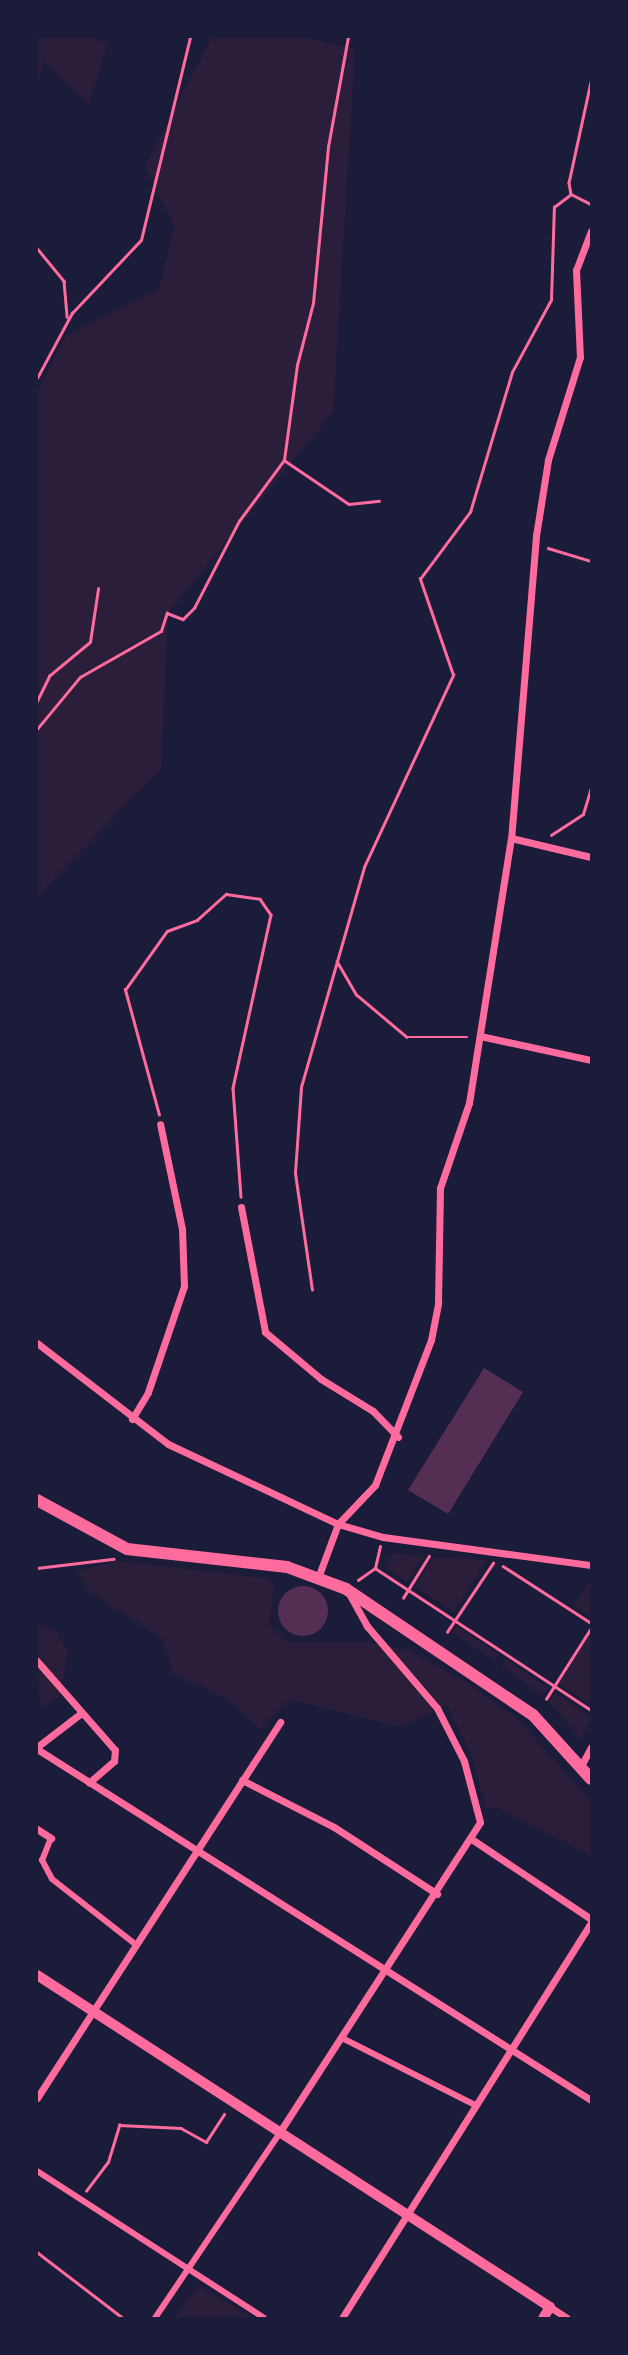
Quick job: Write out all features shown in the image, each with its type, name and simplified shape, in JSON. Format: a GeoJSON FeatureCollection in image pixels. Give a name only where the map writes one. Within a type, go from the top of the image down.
{"type":"FeatureCollection","features":[{"type":"Feature","properties":{"kind":"main road"},"geometry":{"type":"LineString","coordinates":[[37,1500],[127,1549],[319,1576],[346,1588],[514,1701],[591,1779]]}},
{"type":"Feature","properties":{"kind":"main road"},"geometry":{"type":"LineString","coordinates":[[37,1975],[550,2307],[543,2318]]}},
{"type":"Feature","properties":{"kind":"street"},"geometry":{"type":"LineString","coordinates":[[319,1576],[338,1524],[375,1485],[398,1437],[431,1340],[438,1303],[440,1188],[469,1103],[480,1036],[511,838],[536,546],[548,460],[580,357],[576,270],[591,231]]}},
{"type":"Feature","properties":{"kind":"street"},"geometry":{"type":"LineString","coordinates":[[511,838],[591,857]]}},
{"type":"Feature","properties":{"kind":"street"},"geometry":{"type":"LineString","coordinates":[[480,1036],[591,1060]]}},
{"type":"Feature","properties":{"kind":"street"},"geometry":{"type":"LineString","coordinates":[[132,1419],[148,1392],[184,1286],[182,1229],[160,1124]]}},
{"type":"Feature","properties":{"kind":"street"},"geometry":{"type":"LineString","coordinates":[[241,1207],[265,1332],[321,1379],[373,1410],[398,1437]]}},
{"type":"Feature","properties":{"kind":"street"},"geometry":{"type":"LineString","coordinates":[[37,1343],[132,1419],[236,1480],[338,1524],[383,1537],[591,1566]]}},
{"type":"Feature","properties":{"kind":"street"},"geometry":{"type":"LineString","coordinates":[[155,2318],[474,1839],[479,1803],[464,1761],[430,1698],[367,1626],[346,1588]]}},
{"type":"Feature","properties":{"kind":"street"},"geometry":{"type":"LineString","coordinates":[[37,1661],[117,1756],[89,1783]]}},
{"type":"Feature","properties":{"kind":"street"},"geometry":{"type":"LineString","coordinates":[[80,1714],[37,1748],[195,1850],[389,1968],[591,2100]]}},
{"type":"Feature","properties":{"kind":"street"},"geometry":{"type":"LineString","coordinates":[[37,2098],[134,1943],[280,1722]]}},
{"type":"Feature","properties":{"kind":"street"},"geometry":{"type":"LineString","coordinates":[[581,1766],[591,1747]]}},
{"type":"Feature","properties":{"kind":"street"},"geometry":{"type":"LineString","coordinates":[[242,1780],[334,1827],[437,1894]]}},
{"type":"Feature","properties":{"kind":"street"},"geometry":{"type":"LineString","coordinates":[[37,1829],[51,1838],[42,1860],[52,1880],[134,1943]]}},
{"type":"Feature","properties":{"kind":"street"},"geometry":{"type":"LineString","coordinates":[[342,2318],[591,1921],[474,1839]]}},
{"type":"Feature","properties":{"kind":"street"},"geometry":{"type":"LineString","coordinates":[[342,2038],[475,2105]]}},
{"type":"Feature","properties":{"kind":"street"},"geometry":{"type":"LineString","coordinates":[[37,2171],[264,2318]]}},
{"type":"Feature","properties":{"kind":"street"},"geometry":{"type":"LineString","coordinates":[[550,2307],[567,2318]]}},
{"type":"Feature","properties":{"kind":"path"},"geometry":{"type":"LineString","coordinates":[[37,378],[66,319],[141,240],[190,37]]}},
{"type":"Feature","properties":{"kind":"path"},"geometry":{"type":"LineString","coordinates":[[37,729],[80,677],[161,631],[167,613],[183,619],[194,608],[239,521],[284,460],[297,365],[313,303],[328,147],[348,37]]}},
{"type":"Feature","properties":{"kind":"path"},"geometry":{"type":"LineString","coordinates":[[571,194],[572,155],[591,82]]}},
{"type":"Feature","properties":{"kind":"path"},"geometry":{"type":"LineString","coordinates":[[571,194],[591,204]]}},
{"type":"Feature","properties":{"kind":"path"},"geometry":{"type":"LineString","coordinates":[[312,1290],[295,1173],[301,1087],[364,867],[453,675],[420,579],[470,512],[512,372],[551,300],[554,207],[571,194]]}},
{"type":"Feature","properties":{"kind":"path"},"geometry":{"type":"LineString","coordinates":[[37,248],[64,281],[66,319]]}},
{"type":"Feature","properties":{"kind":"path"},"geometry":{"type":"LineString","coordinates":[[284,460],[349,504],[379,501]]}},
{"type":"Feature","properties":{"kind":"path"},"geometry":{"type":"LineString","coordinates":[[536,546],[591,561]]}},
{"type":"Feature","properties":{"kind":"path"},"geometry":{"type":"LineString","coordinates":[[37,701],[49,676],[90,642],[97,589]]}},
{"type":"Feature","properties":{"kind":"path"},"geometry":{"type":"LineString","coordinates":[[537,845],[583,814],[591,788]]}},
{"type":"Feature","properties":{"kind":"path"},"geometry":{"type":"LineString","coordinates":[[160,1124],[125,990],[167,931],[198,920],[226,894],[246,893],[269,905],[271,915],[235,1061],[241,1207]]}},
{"type":"Feature","properties":{"kind":"path"},"geometry":{"type":"LineString","coordinates":[[336,960],[357,995],[407,1037],[480,1036]]}},
{"type":"Feature","properties":{"kind":"path"},"geometry":{"type":"LineString","coordinates":[[346,1588],[374,1568],[383,1537]]}},
{"type":"Feature","properties":{"kind":"path"},"geometry":{"type":"LineString","coordinates":[[37,1568],[98,1564],[127,1549]]}},
{"type":"Feature","properties":{"kind":"path"},"geometry":{"type":"LineString","coordinates":[[403,1598],[429,1556]]}},
{"type":"Feature","properties":{"kind":"path"},"geometry":{"type":"LineString","coordinates":[[447,1632],[495,1560],[591,1626],[546,1699]]}},
{"type":"Feature","properties":{"kind":"path"},"geometry":{"type":"LineString","coordinates":[[374,1568],[591,1710]]}},
{"type":"Feature","properties":{"kind":"path"},"geometry":{"type":"LineString","coordinates":[[79,2199],[108,2162],[119,2125],[181,2128],[206,2142],[231,2103]]}},
{"type":"Feature","properties":{"kind":"path"},"geometry":{"type":"LineString","coordinates":[[37,2252],[123,2318]]}},
{"type":"Feature","properties":{"kind":"shaded area"},"geometry":{"type":"Polygon","coordinates":[[[37,37],[91,37],[107,45],[89,104],[43,61],[37,88],[37,37]]]}},
{"type":"Feature","properties":{"kind":"shaded area"},"geometry":{"type":"Polygon","coordinates":[[[212,37],[304,37],[355,49],[333,412],[168,613],[161,768],[37,897],[37,393],[65,337],[159,290],[174,226],[145,166],[212,37]]]}},
{"type":"Feature","properties":{"kind":"shaded area"},"geometry":{"type":"Polygon","coordinates":[[[393,1553],[424,1556],[407,1582],[384,1567],[393,1553]]]}},
{"type":"Feature","properties":{"kind":"shaded area"},"geometry":{"type":"Polygon","coordinates":[[[433,1557],[487,1560],[454,1612],[415,1587],[433,1557]]]}},
{"type":"Feature","properties":{"kind":"shaded area"},"geometry":{"type":"Polygon","coordinates":[[[117,1561],[265,1578],[274,1585],[269,1625],[287,1642],[368,1642],[409,1650],[471,1685],[517,1719],[591,1801],[591,1855],[501,1809],[486,1808],[472,1756],[447,1705],[401,1727],[289,1699],[260,1729],[227,1699],[173,1673],[163,1639],[87,1590],[77,1571],[117,1561]]]}},
{"type":"Feature","properties":{"kind":"shaded area"},"geometry":{"type":"Polygon","coordinates":[[[591,1580],[591,1617],[573,1605],[591,1580]]]}},
{"type":"Feature","properties":{"kind":"shaded area"},"geometry":{"type":"Polygon","coordinates":[[[37,1623],[57,1632],[68,1652],[59,1697],[40,1707],[37,1623]]]}},
{"type":"Feature","properties":{"kind":"shaded area"},"geometry":{"type":"Polygon","coordinates":[[[456,1625],[499,1654],[495,1661],[452,1632],[456,1625]]]}},
{"type":"Feature","properties":{"kind":"shaded area"},"geometry":{"type":"Polygon","coordinates":[[[591,1633],[591,1705],[559,1684],[591,1633]]]}},
{"type":"Feature","properties":{"kind":"shaded area"},"geometry":{"type":"Polygon","coordinates":[[[506,1659],[548,1688],[542,1696],[502,1666],[506,1659]]]}},
{"type":"Feature","properties":{"kind":"shaded area"},"geometry":{"type":"Polygon","coordinates":[[[555,1693],[591,1717],[581,1739],[549,1702],[555,1693]]]}},
{"type":"Feature","properties":{"kind":"shaded area"},"geometry":{"type":"Polygon","coordinates":[[[199,2285],[253,2318],[174,2318],[199,2285]]]}},
{"type":"Feature","properties":{"kind":"building"},"geometry":{"type":"Polygon","coordinates":[[[484,1368],[523,1392],[448,1514],[408,1490],[484,1368]]]}},
{"type":"Feature","properties":{"kind":"building"},"geometry":{"type":"Polygon","coordinates":[[[303,1586],[321,1593],[328,1611],[321,1629],[303,1636],[285,1629],[278,1611],[285,1593],[303,1586]]]}}]}
